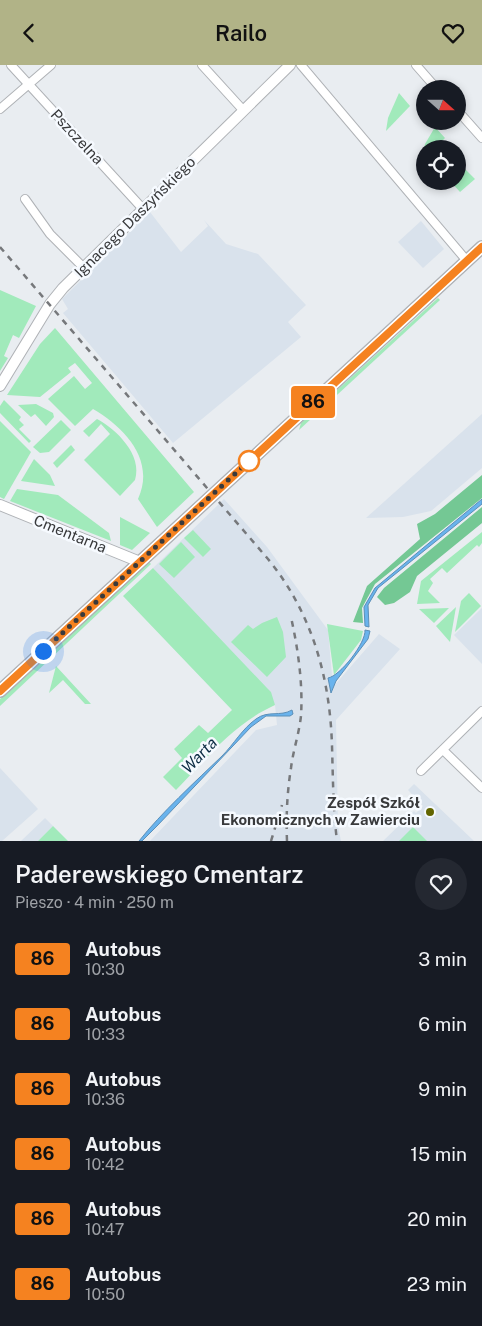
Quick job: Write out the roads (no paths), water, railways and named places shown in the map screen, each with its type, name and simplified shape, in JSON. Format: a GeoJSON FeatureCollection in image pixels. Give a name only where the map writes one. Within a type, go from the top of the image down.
{"type":"FeatureCollection","features":[{"type":"Feature","properties":{"kind":"main road"},"geometry":{"type":"LineString","coordinates":[[0,691],[482,247]]}},
{"type":"Feature","properties":{"kind":"street","name":"Pszczelna"},"geometry":{"type":"LineString","coordinates":[[11,65],[143,209]]}},
{"type":"Feature","properties":{"kind":"street"},"geometry":{"type":"LineString","coordinates":[[0,109],[51,65]]}},
{"type":"Feature","properties":{"kind":"street"},"geometry":{"type":"LineString","coordinates":[[202,65],[243,109]]}},
{"type":"Feature","properties":{"kind":"street","name":"Ignacego Daszyńskiego"},"geometry":{"type":"LineString","coordinates":[[0,386],[50,304],[83,267],[290,65]]}},
{"type":"Feature","properties":{"kind":"street"},"geometry":{"type":"LineString","coordinates":[[301,65],[467,261]]}},
{"type":"Feature","properties":{"kind":"street"},"geometry":{"type":"LineString","coordinates":[[416,65],[429,80]]}},
{"type":"Feature","properties":{"kind":"street"},"geometry":{"type":"LineString","coordinates":[[466,120],[482,138]]}},
{"type":"Feature","properties":{"kind":"street"},"geometry":{"type":"LineString","coordinates":[[25,199],[50,234],[83,267]]}},
{"type":"Feature","properties":{"kind":"street","name":"Cmentarna"},"geometry":{"type":"LineString","coordinates":[[0,505],[140,562]]}},
{"type":"Feature","properties":{"kind":"street"},"geometry":{"type":"LineString","coordinates":[[421,771],[482,711]]}},
{"type":"Feature","properties":{"kind":"street"},"geometry":{"type":"LineString","coordinates":[[442,750],[482,788]]}},
{"type":"Feature","properties":{"kind":"water"},"geometry":{"type":"Polygon","coordinates":[[[482,499],[482,504],[378,588],[368,605],[369,627],[365,626],[364,607],[375,588],[482,499]]]}},
{"type":"Feature","properties":{"kind":"water"},"geometry":{"type":"Polygon","coordinates":[[[365,630],[370,631],[368,639],[336,681],[331,693],[328,678],[339,671],[351,658],[361,643],[365,630]]]}},
{"type":"Feature","properties":{"kind":"water"},"geometry":{"type":"Polygon","coordinates":[[[292,710],[293,714],[290,716],[266,716],[251,727],[157,826],[142,841],[139,841],[168,808],[222,756],[251,723],[261,716],[292,710]]]}},
{"type":"Feature","properties":{"kind":"railway"},"geometry":{"type":"LineString","coordinates":[[0,247],[268,559],[296,601],[316,647],[327,695],[332,746],[337,841]]}},
{"type":"Feature","properties":{"kind":"railway"},"geometry":{"type":"LineString","coordinates":[[287,841],[289,787],[301,716],[299,666],[291,617]]}},
{"type":"Feature","properties":{"kind":"railway"},"geometry":{"type":"LineString","coordinates":[[271,841],[282,805]]}},
{"type":"Feature","properties":{"kind":"place","name":"Zespół Szkół Ekonomicznych w Zawierciu"},"geometry":{"type":"Point","coordinates":[430,812]}},
{"type":"Feature","properties":{"kind":"water label","name":"Warta"},"geometry":{"type":"Point","coordinates":[199,755]}}]}
